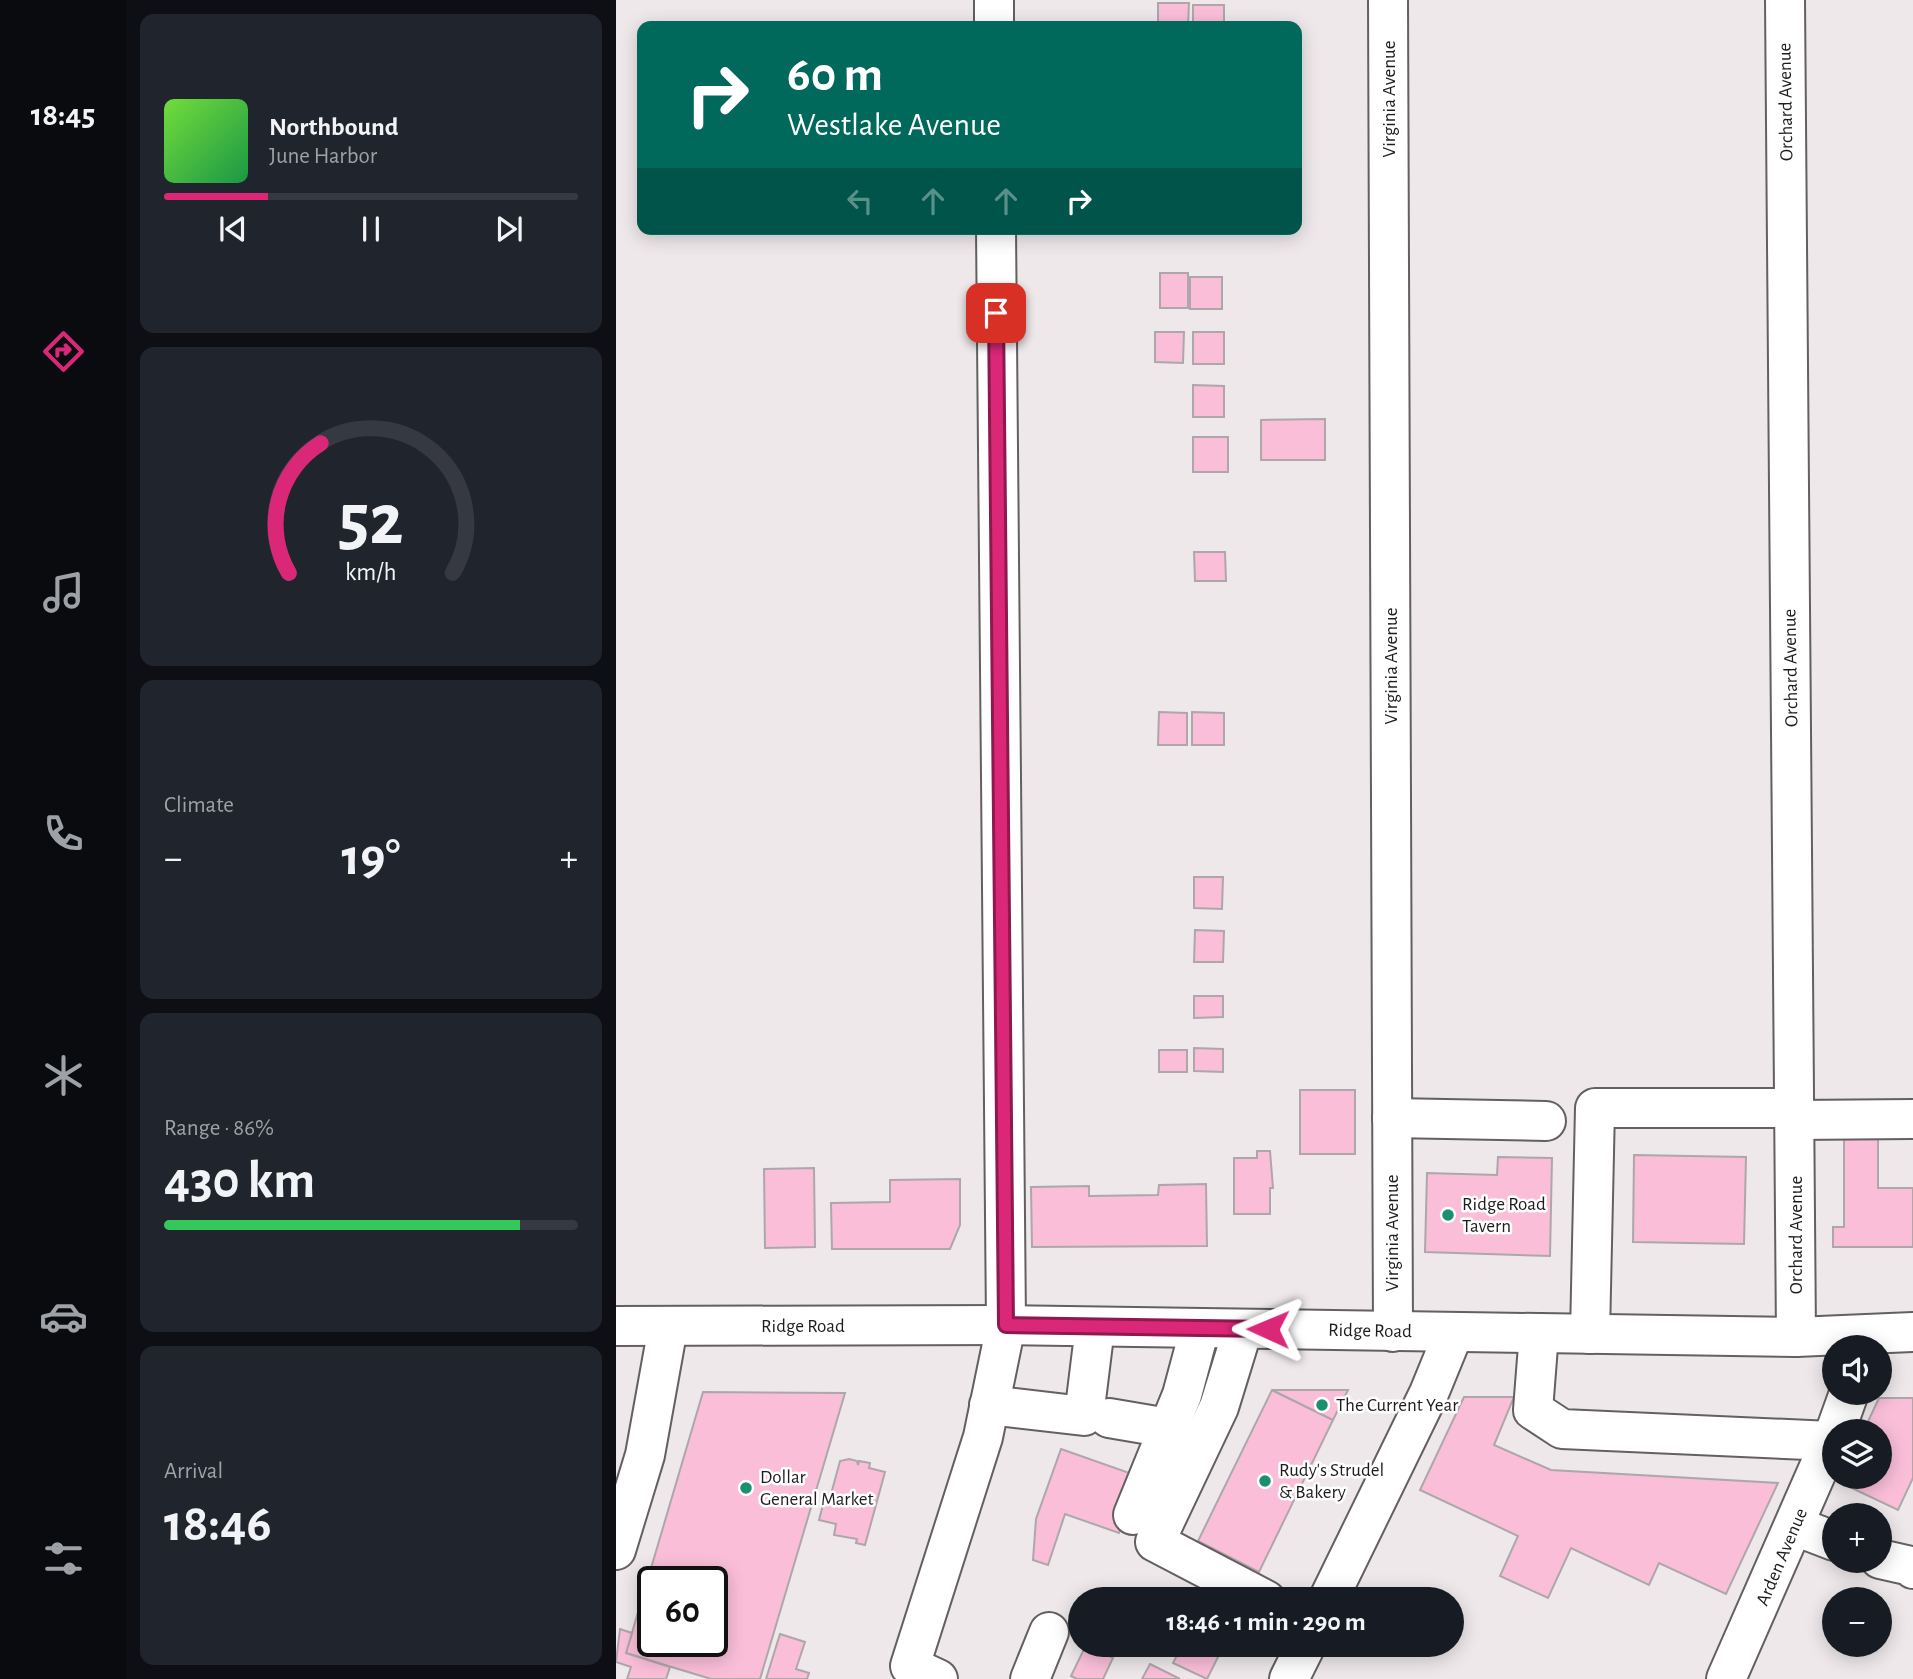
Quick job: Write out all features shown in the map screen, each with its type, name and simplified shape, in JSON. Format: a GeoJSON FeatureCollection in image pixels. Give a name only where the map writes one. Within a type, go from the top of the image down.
{"type":"FeatureCollection","features":[{"type":"Feature","properties":{"kind":"street"},"geometry":{"type":"LineString","coordinates":[[993,0],[994,21]]}},
{"type":"Feature","properties":{"kind":"street","name":"Virginia Avenue"},"geometry":{"type":"LineString","coordinates":[[1388,0],[1393,1332]]}},
{"type":"Feature","properties":{"kind":"street","name":"Orchard Avenue"},"geometry":{"type":"LineString","coordinates":[[1785,0],[1796,1337]]}},
{"type":"Feature","properties":{"kind":"street"},"geometry":{"type":"LineString","coordinates":[[938,1679],[910,1666],[983,1437],[1006,1325],[996,235]]}},
{"type":"Feature","properties":{"kind":"street"},"geometry":{"type":"LineString","coordinates":[[1590,1334],[1595,1108],[1913,1119]]}},
{"type":"Feature","properties":{"kind":"street"},"geometry":{"type":"LineString","coordinates":[[1392,1118],[1546,1121]]}},
{"type":"Feature","properties":{"kind":"street","name":"Ridge Road"},"geometry":{"type":"LineString","coordinates":[[616,1326],[1006,1325],[1822,1338]]}},
{"type":"Feature","properties":{"kind":"street"},"geometry":{"type":"LineString","coordinates":[[989,1405],[1084,1416],[1095,1326]]}},
{"type":"Feature","properties":{"kind":"street"},"geometry":{"type":"LineString","coordinates":[[616,1550],[645,1455],[668,1327]]}},
{"type":"Feature","properties":{"kind":"street"},"geometry":{"type":"LineString","coordinates":[[1133,1515],[1182,1395],[1200,1328]]}},
{"type":"Feature","properties":{"kind":"street"},"geometry":{"type":"LineString","coordinates":[[1241,1587],[1154,1542],[1219,1407],[1242,1329]]}},
{"type":"Feature","properties":{"kind":"street"},"geometry":{"type":"LineString","coordinates":[[1334,1587],[1429,1393],[1454,1332]]}},
{"type":"Feature","properties":{"kind":"street","name":"Ridge Road"},"geometry":{"type":"LineString","coordinates":[[1892,1336],[1913,1332]]}},
{"type":"Feature","properties":{"kind":"street"},"geometry":{"type":"LineString","coordinates":[[1539,1333],[1533,1410],[1562,1429],[1822,1435]]}},
{"type":"Feature","properties":{"kind":"street"},"geometry":{"type":"LineString","coordinates":[[1109,1418],[1168,1427]]}},
{"type":"Feature","properties":{"kind":"street","name":"Arden Avenue"},"geometry":{"type":"LineString","coordinates":[[1726,1679],[1822,1461]]}},
{"type":"Feature","properties":{"kind":"street"},"geometry":{"type":"LineString","coordinates":[[1795,1526],[1822,1536]]}},
{"type":"Feature","properties":{"kind":"street"},"geometry":{"type":"LineString","coordinates":[[1030,1679],[1049,1632]]}},
{"type":"Feature","properties":{"kind":"street"},"geometry":{"type":"LineString","coordinates":[[1289,1679],[1300,1657]]}},
{"type":"Feature","properties":{"kind":"building"},"geometry":{"type":"Polygon","coordinates":[[[1158,3],[1189,3],[1188,21],[1158,21],[1158,3]]]}},
{"type":"Feature","properties":{"kind":"building"},"geometry":{"type":"Polygon","coordinates":[[[1193,5],[1224,5],[1224,21],[1193,21],[1193,5]]]}},
{"type":"Feature","properties":{"kind":"building"},"geometry":{"type":"Polygon","coordinates":[[[1160,273],[1188,273],[1188,308],[1160,308],[1160,273]]]}},
{"type":"Feature","properties":{"kind":"building"},"geometry":{"type":"Polygon","coordinates":[[[1190,277],[1222,277],[1222,309],[1190,309],[1190,277]]]}},
{"type":"Feature","properties":{"kind":"building"},"geometry":{"type":"Polygon","coordinates":[[[1155,332],[1184,332],[1183,363],[1155,362],[1155,332]]]}},
{"type":"Feature","properties":{"kind":"building"},"geometry":{"type":"Polygon","coordinates":[[[1193,332],[1224,332],[1224,364],[1193,364],[1193,332]]]}},
{"type":"Feature","properties":{"kind":"building"},"geometry":{"type":"Polygon","coordinates":[[[1193,385],[1224,386],[1224,417],[1193,417],[1193,385]]]}},
{"type":"Feature","properties":{"kind":"building"},"geometry":{"type":"Polygon","coordinates":[[[1325,419],[1325,460],[1261,460],[1261,420],[1325,419]]]}},
{"type":"Feature","properties":{"kind":"building"},"geometry":{"type":"Polygon","coordinates":[[[1193,437],[1228,437],[1228,472],[1193,472],[1193,437]]]}},
{"type":"Feature","properties":{"kind":"building"},"geometry":{"type":"Polygon","coordinates":[[[1194,552],[1225,552],[1226,581],[1195,581],[1194,552]]]}},
{"type":"Feature","properties":{"kind":"building"},"geometry":{"type":"Polygon","coordinates":[[[1159,712],[1187,713],[1187,745],[1158,745],[1159,712]]]}},
{"type":"Feature","properties":{"kind":"building"},"geometry":{"type":"Polygon","coordinates":[[[1192,712],[1224,713],[1224,745],[1192,745],[1192,712]]]}},
{"type":"Feature","properties":{"kind":"building"},"geometry":{"type":"Polygon","coordinates":[[[1194,877],[1223,877],[1222,909],[1194,908],[1194,877]]]}},
{"type":"Feature","properties":{"kind":"building"},"geometry":{"type":"Polygon","coordinates":[[[1195,930],[1224,931],[1223,962],[1194,962],[1195,930]]]}},
{"type":"Feature","properties":{"kind":"building"},"geometry":{"type":"Polygon","coordinates":[[[1194,996],[1223,996],[1223,1017],[1194,1018],[1194,996]]]}},
{"type":"Feature","properties":{"kind":"building"},"geometry":{"type":"Polygon","coordinates":[[[1194,1048],[1223,1049],[1223,1072],[1194,1071],[1194,1048]]]}},
{"type":"Feature","properties":{"kind":"building"},"geometry":{"type":"Polygon","coordinates":[[[1159,1050],[1187,1050],[1187,1072],[1159,1072],[1159,1050]]]}},
{"type":"Feature","properties":{"kind":"building"},"geometry":{"type":"Polygon","coordinates":[[[1300,1090],[1355,1090],[1355,1154],[1300,1154],[1300,1090]]]}},
{"type":"Feature","properties":{"kind":"building"},"geometry":{"type":"Polygon","coordinates":[[[1844,1137],[1878,1137],[1878,1188],[1913,1188],[1913,1247],[1833,1247],[1833,1227],[1844,1227],[1844,1137]]]}},
{"type":"Feature","properties":{"kind":"building"},"geometry":{"type":"Polygon","coordinates":[[[1257,1151],[1270,1151],[1273,1188],[1270,1188],[1270,1214],[1234,1214],[1234,1158],[1257,1158],[1257,1151]]]}},
{"type":"Feature","properties":{"kind":"building"},"geometry":{"type":"Polygon","coordinates":[[[1634,1155],[1746,1157],[1744,1244],[1633,1242],[1634,1155]]]}},
{"type":"Feature","properties":{"kind":"building"},"geometry":{"type":"Polygon","coordinates":[[[1498,1157],[1552,1158],[1550,1256],[1425,1252],[1427,1173],[1497,1175],[1498,1157]]]}},
{"type":"Feature","properties":{"kind":"building"},"geometry":{"type":"Polygon","coordinates":[[[814,1168],[815,1247],[765,1248],[764,1169],[814,1168]]]}},
{"type":"Feature","properties":{"kind":"building"},"geometry":{"type":"Polygon","coordinates":[[[960,1179],[960,1225],[950,1249],[832,1249],[831,1203],[890,1202],[890,1180],[960,1179]]]}},
{"type":"Feature","properties":{"kind":"building"},"geometry":{"type":"Polygon","coordinates":[[[1206,1184],[1207,1246],[1032,1247],[1031,1187],[1089,1186],[1089,1196],[1158,1195],[1159,1185],[1206,1184]]]}},
{"type":"Feature","properties":{"kind":"building","name":"Rudy's Strudel & Bakery"},"geometry":{"type":"Polygon","coordinates":[[[1272,1390],[1333,1420],[1259,1572],[1198,1541],[1272,1390]]]}},
{"type":"Feature","properties":{"kind":"building","name":"The Current Year"},"geometry":{"type":"Polygon","coordinates":[[[1272,1390],[1348,1390],[1333,1420],[1272,1390]]]}},
{"type":"Feature","properties":{"kind":"building","name":"Dollar General Market"},"geometry":{"type":"Polygon","coordinates":[[[703,1392],[845,1393],[760,1679],[711,1679],[639,1657],[728,1657],[728,1566],[652,1566],[703,1392]]]}},
{"type":"Feature","properties":{"kind":"building"},"geometry":{"type":"Polygon","coordinates":[[[1464,1397],[1514,1397],[1494,1445],[1551,1470],[1778,1483],[1726,1594],[1659,1563],[1649,1585],[1571,1548],[1548,1598],[1500,1576],[1518,1536],[1420,1490],[1464,1397]]]}},
{"type":"Feature","properties":{"kind":"building"},"geometry":{"type":"Polygon","coordinates":[[[1892,1398],[1913,1398],[1913,1478],[1898,1510],[1892,1507],[1892,1503],[1883,1503],[1854,1489],[1892,1489],[1892,1419],[1869,1419],[1876,1405],[1892,1405],[1892,1398]]]}},
{"type":"Feature","properties":{"kind":"building"},"geometry":{"type":"Polygon","coordinates":[[[1061,1449],[1138,1476],[1119,1533],[1065,1514],[1048,1565],[1033,1560],[1036,1519],[1061,1449]]]}},
{"type":"Feature","properties":{"kind":"building"},"geometry":{"type":"Polygon","coordinates":[[[840,1461],[857,1461],[858,1465],[859,1461],[870,1463],[869,1468],[885,1472],[865,1545],[856,1543],[857,1539],[834,1535],[836,1524],[819,1520],[825,1497],[830,1498],[840,1461]]]}},
{"type":"Feature","properties":{"kind":"building","name":"Dollar General Market"},"geometry":{"type":"Polygon","coordinates":[[[637,1616],[637,1656],[626,1653],[637,1616]]]}},
{"type":"Feature","properties":{"kind":"building"},"geometry":{"type":"Polygon","coordinates":[[[620,1629],[632,1633],[626,1653],[670,1667],[666,1679],[627,1679],[631,1667],[616,1662],[620,1629]]]}},
{"type":"Feature","properties":{"kind":"building"},"geometry":{"type":"Polygon","coordinates":[[[780,1634],[805,1642],[796,1669],[809,1673],[807,1679],[766,1679],[780,1634]]]}},
{"type":"Feature","properties":{"kind":"building"},"geometry":{"type":"Polygon","coordinates":[[[1080,1657],[1113,1658],[1103,1679],[1077,1679],[1071,1676],[1080,1657]]]}},
{"type":"Feature","properties":{"kind":"building"},"geometry":{"type":"Polygon","coordinates":[[[1176,1657],[1218,1657],[1207,1679],[1173,1663],[1176,1657]]]}},
{"type":"Feature","properties":{"kind":"building"},"geometry":{"type":"Polygon","coordinates":[[[1150,1664],[1180,1679],[1142,1679],[1150,1664]]]}},
{"type":"Feature","properties":{"kind":"place","name":"Ridge Road Tavern"},"geometry":{"type":"Point","coordinates":[1448,1215]}},
{"type":"Feature","properties":{"kind":"place","name":"The Current Year"},"geometry":{"type":"Point","coordinates":[1322,1405]}},
{"type":"Feature","properties":{"kind":"place","name":"Rudy's Strudel & Bakery"},"geometry":{"type":"Point","coordinates":[1265,1481]}},
{"type":"Feature","properties":{"kind":"place","name":"Dollar General Market"},"geometry":{"type":"Point","coordinates":[746,1488]}},
{"type":"Feature","properties":{"kind":"route"},"geometry":{"type":"LineString","coordinates":[[996,313],[1006,1325],[1268,1329]]}}]}
